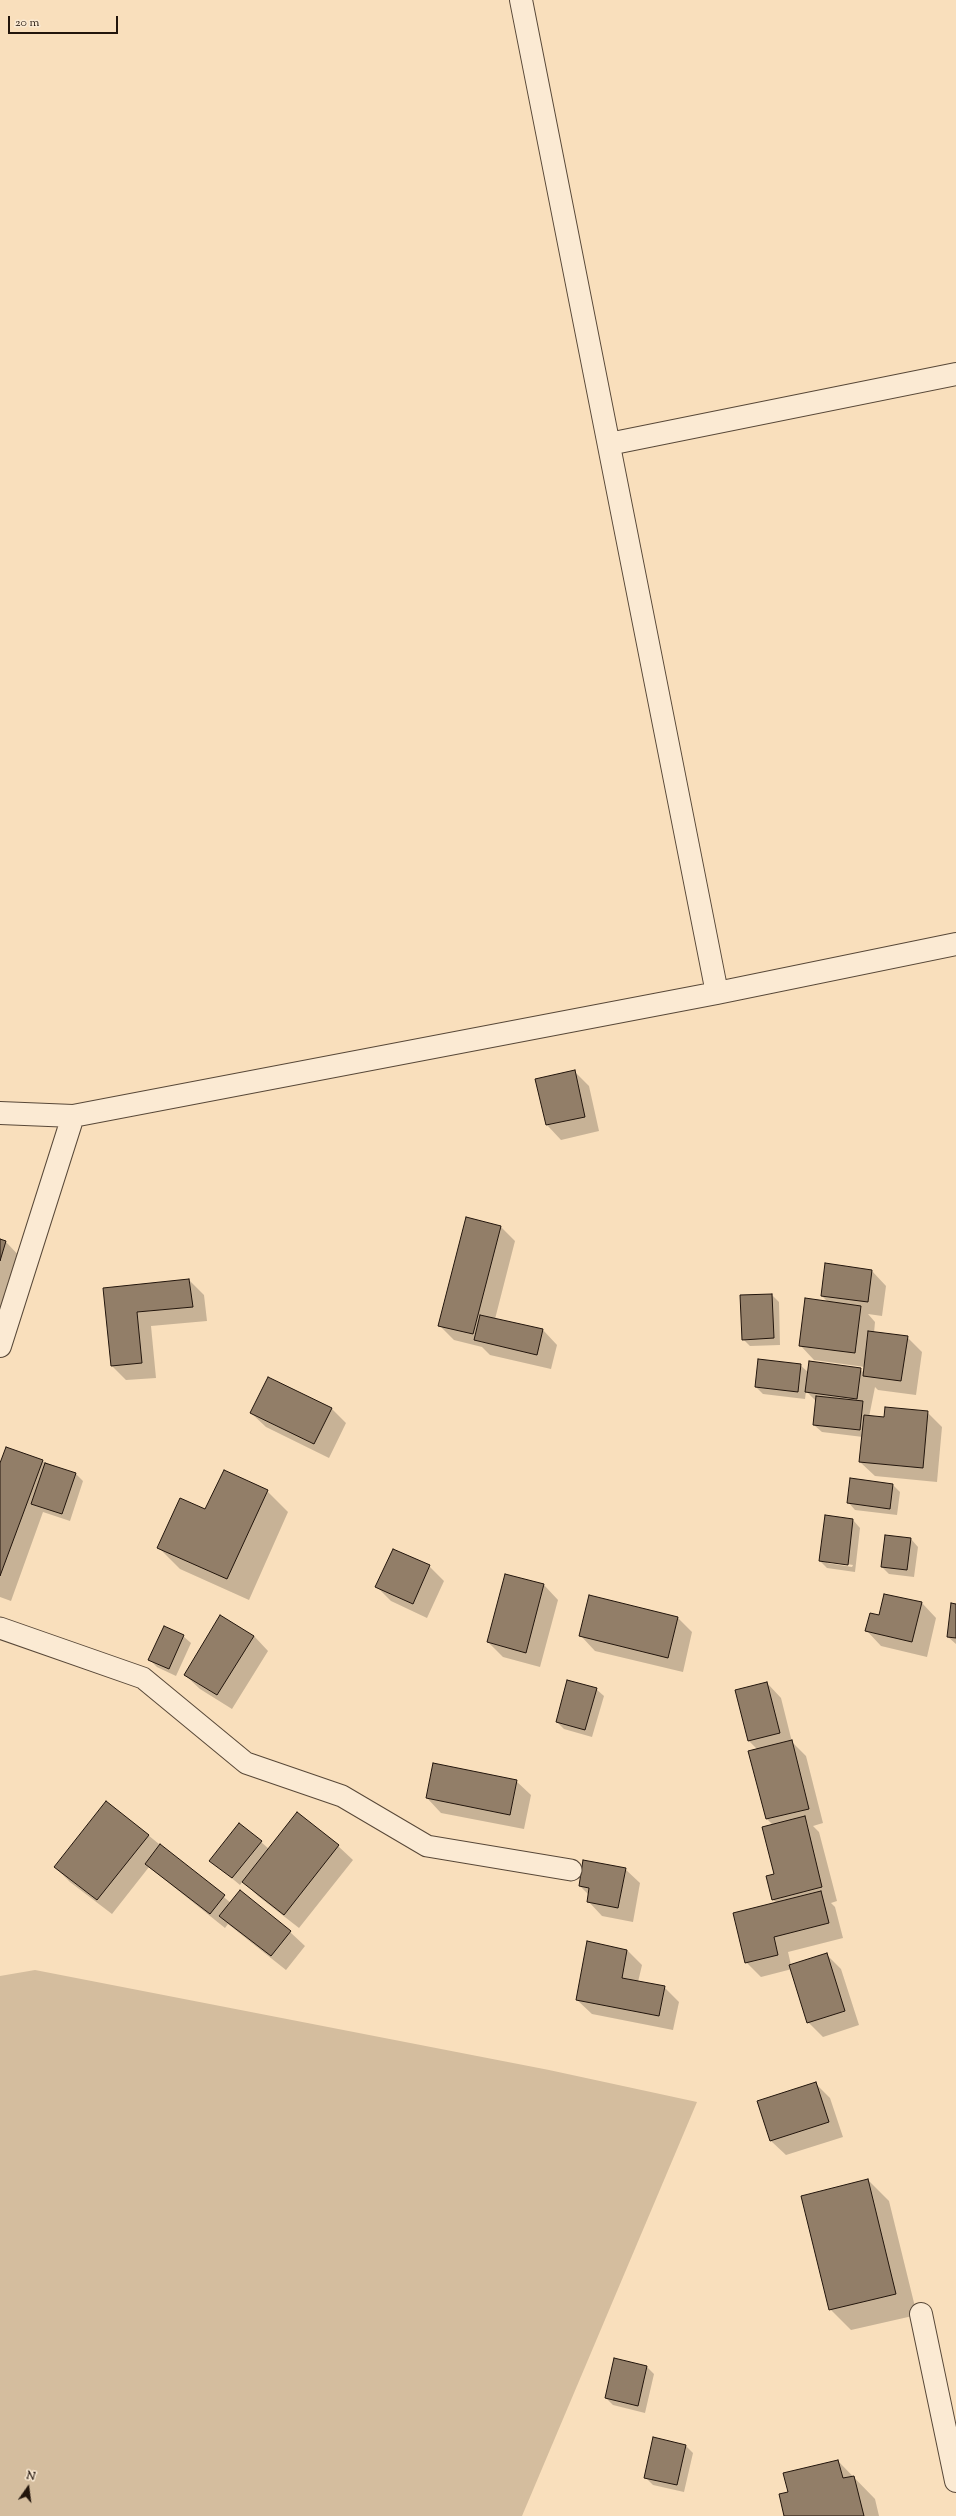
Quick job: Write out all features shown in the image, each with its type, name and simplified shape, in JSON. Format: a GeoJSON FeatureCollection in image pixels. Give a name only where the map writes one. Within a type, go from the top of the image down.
{"type":"FeatureCollection","features":[{"type":"Feature","properties":{"kind":"street"},"geometry":{"type":"LineString","coordinates":[[521,0],[717,994]]}},
{"type":"Feature","properties":{"kind":"street"},"geometry":{"type":"LineString","coordinates":[[609,444],[956,374]]}},
{"type":"Feature","properties":{"kind":"street"},"geometry":{"type":"LineString","coordinates":[[0,1112],[72,1116],[717,994],[956,944]]}},
{"type":"Feature","properties":{"kind":"street"},"geometry":{"type":"LineString","coordinates":[[0,1346],[72,1116]]}},
{"type":"Feature","properties":{"kind":"street"},"geometry":{"type":"LineString","coordinates":[[921,2314],[956,2481]]}},
{"type":"Feature","properties":{"kind":"lane"},"geometry":{"type":"LineString","coordinates":[[0,1628],[142,1678],[246,1763],[342,1796],[427,1846],[571,1870]]}},
{"type":"Feature","properties":{"kind":"shaded area"},"geometry":{"type":"Polygon","coordinates":[[[35,1970],[549,2070],[697,2102],[522,2516],[0,2516],[0,1976],[35,1970]]]}},
{"type":"Feature","properties":{"kind":"building"},"geometry":{"type":"Polygon","coordinates":[[[575,1070],[585,1117],[546,1125],[535,1079],[575,1070]]]}},
{"type":"Feature","properties":{"kind":"building"},"geometry":{"type":"Polygon","coordinates":[[[466,1217],[501,1226],[473,1334],[438,1326],[466,1217]]]}},
{"type":"Feature","properties":{"kind":"building"},"geometry":{"type":"Polygon","coordinates":[[[0,1239],[6,1241],[0,1261],[0,1239]]]}},
{"type":"Feature","properties":{"kind":"building"},"geometry":{"type":"Polygon","coordinates":[[[825,1263],[872,1270],[868,1302],[821,1296],[825,1263]]]}},
{"type":"Feature","properties":{"kind":"building"},"geometry":{"type":"Polygon","coordinates":[[[189,1279],[193,1307],[137,1312],[142,1363],[111,1366],[103,1288],[189,1279]]]}},
{"type":"Feature","properties":{"kind":"building"},"geometry":{"type":"Polygon","coordinates":[[[772,1294],[774,1338],[742,1340],[740,1295],[772,1294]]]}},
{"type":"Feature","properties":{"kind":"building"},"geometry":{"type":"Polygon","coordinates":[[[805,1298],[861,1306],[855,1353],[799,1346],[805,1298]]]}},
{"type":"Feature","properties":{"kind":"building"},"geometry":{"type":"Polygon","coordinates":[[[480,1315],[543,1329],[537,1355],[474,1340],[480,1315]]]}},
{"type":"Feature","properties":{"kind":"building"},"geometry":{"type":"Polygon","coordinates":[[[868,1331],[908,1336],[901,1381],[863,1376],[868,1331]]]}},
{"type":"Feature","properties":{"kind":"building"},"geometry":{"type":"Polygon","coordinates":[[[758,1359],[801,1364],[798,1392],[755,1387],[758,1359]]]}},
{"type":"Feature","properties":{"kind":"building"},"geometry":{"type":"Polygon","coordinates":[[[809,1361],[861,1368],[857,1399],[805,1392],[809,1361]]]}},
{"type":"Feature","properties":{"kind":"building"},"geometry":{"type":"Polygon","coordinates":[[[268,1377],[332,1408],[314,1444],[250,1413],[268,1377]]]}},
{"type":"Feature","properties":{"kind":"building"},"geometry":{"type":"Polygon","coordinates":[[[816,1396],[863,1401],[860,1430],[813,1425],[816,1396]]]}},
{"type":"Feature","properties":{"kind":"building"},"geometry":{"type":"Polygon","coordinates":[[[885,1407],[928,1411],[923,1468],[859,1462],[864,1415],[884,1417],[885,1407]]]}},
{"type":"Feature","properties":{"kind":"building"},"geometry":{"type":"Polygon","coordinates":[[[6,1447],[43,1460],[0,1576],[0,1463],[6,1447]]]}},
{"type":"Feature","properties":{"kind":"building"},"geometry":{"type":"Polygon","coordinates":[[[45,1463],[76,1473],[62,1514],[31,1504],[45,1463]]]}},
{"type":"Feature","properties":{"kind":"building"},"geometry":{"type":"Polygon","coordinates":[[[224,1470],[268,1490],[227,1579],[157,1548],[180,1498],[205,1509],[224,1470]]]}},
{"type":"Feature","properties":{"kind":"building"},"geometry":{"type":"Polygon","coordinates":[[[850,1478],[893,1484],[890,1509],[847,1503],[850,1478]]]}},
{"type":"Feature","properties":{"kind":"building"},"geometry":{"type":"Polygon","coordinates":[[[825,1515],[853,1519],[848,1565],[819,1561],[825,1515]]]}},
{"type":"Feature","properties":{"kind":"building"},"geometry":{"type":"Polygon","coordinates":[[[885,1535],[911,1538],[907,1570],[881,1567],[885,1535]]]}},
{"type":"Feature","properties":{"kind":"building"},"geometry":{"type":"Polygon","coordinates":[[[393,1549],[430,1565],[413,1604],[375,1587],[393,1549]]]}},
{"type":"Feature","properties":{"kind":"building"},"geometry":{"type":"Polygon","coordinates":[[[505,1574],[544,1584],[526,1653],[487,1642],[505,1574]]]}},
{"type":"Feature","properties":{"kind":"building"},"geometry":{"type":"Polygon","coordinates":[[[884,1594],[922,1602],[912,1642],[865,1631],[870,1613],[879,1615],[884,1594]]]}},
{"type":"Feature","properties":{"kind":"building"},"geometry":{"type":"Polygon","coordinates":[[[589,1595],[678,1617],[668,1658],[579,1636],[589,1595]]]}},
{"type":"Feature","properties":{"kind":"building"},"geometry":{"type":"Polygon","coordinates":[[[951,1603],[956,1604],[956,1638],[947,1637],[951,1603]]]}},
{"type":"Feature","properties":{"kind":"building"},"geometry":{"type":"Polygon","coordinates":[[[220,1615],[254,1636],[217,1695],[184,1675],[220,1615]]]}},
{"type":"Feature","properties":{"kind":"building"},"geometry":{"type":"Polygon","coordinates":[[[164,1626],[184,1635],[169,1669],[148,1660],[164,1626]]]}},
{"type":"Feature","properties":{"kind":"building"},"geometry":{"type":"Polygon","coordinates":[[[567,1680],[597,1688],[585,1730],[556,1722],[567,1680]]]}},
{"type":"Feature","properties":{"kind":"building"},"geometry":{"type":"Polygon","coordinates":[[[767,1682],[780,1733],[748,1741],[735,1690],[767,1682]]]}},
{"type":"Feature","properties":{"kind":"building"},"geometry":{"type":"Polygon","coordinates":[[[792,1740],[809,1809],[766,1819],[748,1751],[792,1740]]]}},
{"type":"Feature","properties":{"kind":"building"},"geometry":{"type":"Polygon","coordinates":[[[433,1763],[517,1780],[510,1815],[426,1798],[433,1763]]]}},
{"type":"Feature","properties":{"kind":"building"},"geometry":{"type":"Polygon","coordinates":[[[106,1801],[149,1835],[97,1900],[54,1867],[106,1801]]]}},
{"type":"Feature","properties":{"kind":"building"},"geometry":{"type":"Polygon","coordinates":[[[297,1812],[339,1845],[284,1915],[242,1882],[297,1812]]]}},
{"type":"Feature","properties":{"kind":"building"},"geometry":{"type":"Polygon","coordinates":[[[805,1816],[822,1887],[772,1900],[766,1876],[774,1874],[762,1827],[805,1816]]]}},
{"type":"Feature","properties":{"kind":"building"},"geometry":{"type":"Polygon","coordinates":[[[239,1823],[262,1841],[232,1878],[209,1861],[239,1823]]]}},
{"type":"Feature","properties":{"kind":"building"},"geometry":{"type":"Polygon","coordinates":[[[160,1844],[225,1895],[210,1914],[145,1864],[160,1844]]]}},
{"type":"Feature","properties":{"kind":"building"},"geometry":{"type":"Polygon","coordinates":[[[583,1860],[626,1868],[618,1908],[587,1902],[589,1888],[579,1886],[583,1860]]]}},
{"type":"Feature","properties":{"kind":"building"},"geometry":{"type":"Polygon","coordinates":[[[240,1890],[291,1931],[271,1956],[219,1916],[240,1890]]]}},
{"type":"Feature","properties":{"kind":"building"},"geometry":{"type":"Polygon","coordinates":[[[821,1891],[829,1923],[774,1937],[778,1955],[745,1963],[733,1913],[821,1891]]]}},
{"type":"Feature","properties":{"kind":"building"},"geometry":{"type":"Polygon","coordinates":[[[587,1941],[627,1950],[622,1978],[665,1986],[659,2016],[576,2000],[587,1941]]]}},
{"type":"Feature","properties":{"kind":"building"},"geometry":{"type":"Polygon","coordinates":[[[827,1953],[845,2011],[807,2023],[789,1965],[827,1953]]]}},
{"type":"Feature","properties":{"kind":"building"},"geometry":{"type":"Polygon","coordinates":[[[816,2082],[829,2122],[770,2141],[757,2101],[816,2082]]]}},
{"type":"Feature","properties":{"kind":"building"},"geometry":{"type":"Polygon","coordinates":[[[868,2179],[896,2294],[829,2310],[801,2196],[868,2179]]]}},
{"type":"Feature","properties":{"kind":"building"},"geometry":{"type":"Polygon","coordinates":[[[614,2358],[647,2366],[638,2406],[605,2398],[614,2358]]]}},
{"type":"Feature","properties":{"kind":"building"},"geometry":{"type":"Polygon","coordinates":[[[653,2437],[686,2445],[677,2485],[644,2478],[653,2437]]]}},
{"type":"Feature","properties":{"kind":"building"},"geometry":{"type":"Polygon","coordinates":[[[838,2460],[843,2478],[854,2476],[864,2516],[784,2516],[779,2494],[788,2492],[783,2473],[838,2460]]]}}]}
